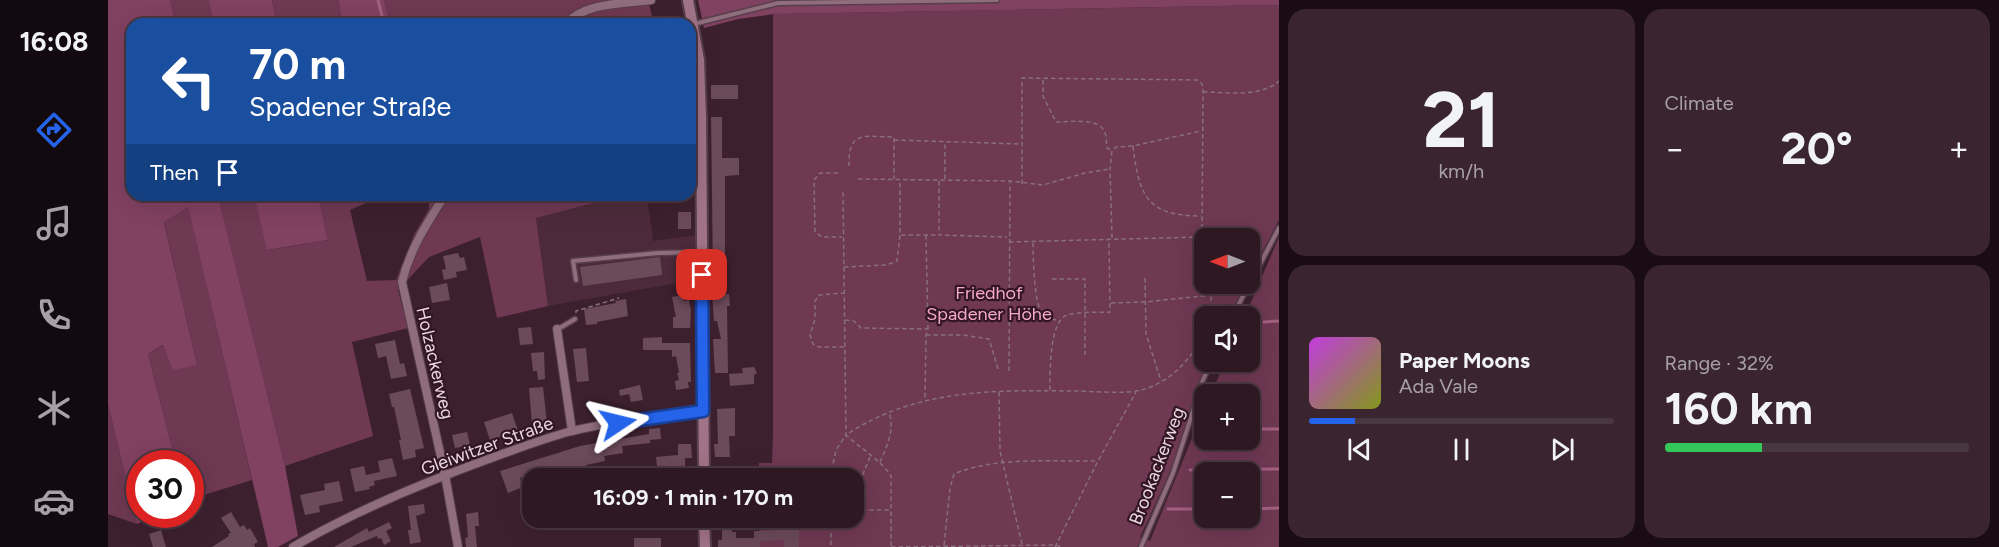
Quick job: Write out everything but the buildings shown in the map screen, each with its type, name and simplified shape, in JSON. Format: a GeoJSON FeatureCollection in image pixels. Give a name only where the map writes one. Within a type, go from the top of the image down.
{"type":"FeatureCollection","features":[{"type":"Feature","properties":{"kind":"street"},"geometry":{"type":"LineString","coordinates":[[571,18],[596,7],[651,0]]}},
{"type":"Feature","properties":{"kind":"street"},"geometry":{"type":"LineString","coordinates":[[688,0],[692,18]]}},
{"type":"Feature","properties":{"kind":"street"},"geometry":{"type":"LineString","coordinates":[[696,42],[699,60],[704,468]]}},
{"type":"Feature","properties":{"kind":"street","name":"Holzackerweg"},"geometry":{"type":"LineString","coordinates":[[441,201],[420,234],[407,263],[402,282],[445,474],[458,547]]}},
{"type":"Feature","properties":{"kind":"street"},"geometry":{"type":"LineString","coordinates":[[557,329],[572,431]]}},
{"type":"Feature","properties":{"kind":"street","name":"Gleiwitzer Straße"},"geometry":{"type":"LineString","coordinates":[[293,547],[329,526],[445,474],[572,431],[641,418],[703,411]]}},
{"type":"Feature","properties":{"kind":"street"},"geometry":{"type":"LineString","coordinates":[[704,528],[705,547]]}},
{"type":"Feature","properties":{"kind":"lane"},"geometry":{"type":"LineString","coordinates":[[696,23],[778,3],[997,0]]}},
{"type":"Feature","properties":{"kind":"lane"},"geometry":{"type":"LineString","coordinates":[[1260,264],[1279,228]]}},
{"type":"Feature","properties":{"kind":"lane"},"geometry":{"type":"LineString","coordinates":[[576,280],[573,261],[658,253],[702,252]]}},
{"type":"Feature","properties":{"kind":"lane"},"geometry":{"type":"LineString","coordinates":[[557,329],[575,319]]}},
{"type":"Feature","properties":{"kind":"lane","name":"Brookackerweg"},"geometry":{"type":"LineString","coordinates":[[1141,547],[1173,473],[1207,372]]}},
{"type":"Feature","properties":{"kind":"path"},"geometry":{"type":"LineString","coordinates":[[1022,184],[1022,78],[1197,80],[1202,84],[1203,92],[1202,228]]}},
{"type":"Feature","properties":{"kind":"path"},"geometry":{"type":"LineString","coordinates":[[1043,78],[1043,96],[1056,122],[1083,122],[1100,126],[1105,133],[1107,148],[1112,151]]}},
{"type":"Feature","properties":{"kind":"path"},"geometry":{"type":"LineString","coordinates":[[1203,92],[1239,93],[1262,90],[1279,81]]}},
{"type":"Feature","properties":{"kind":"path"},"geometry":{"type":"LineString","coordinates":[[1050,391],[1050,362],[1060,321],[1066,315],[1110,312],[1112,151],[1116,147],[1133,146],[1201,130]]}},
{"type":"Feature","properties":{"kind":"path"},"geometry":{"type":"LineString","coordinates":[[849,166],[850,145],[855,139],[863,137],[1022,144]]}},
{"type":"Feature","properties":{"kind":"path"},"geometry":{"type":"LineString","coordinates":[[894,140],[894,179]]}},
{"type":"Feature","properties":{"kind":"path"},"geometry":{"type":"LineString","coordinates":[[945,140],[945,180]]}},
{"type":"Feature","properties":{"kind":"path"},"geometry":{"type":"LineString","coordinates":[[1133,146],[1140,185],[1148,200],[1162,211],[1202,216]]}},
{"type":"Feature","properties":{"kind":"path"},"geometry":{"type":"LineString","coordinates":[[858,179],[1010,181],[1043,185],[1085,173],[1110,169]]}},
{"type":"Feature","properties":{"kind":"path"},"geometry":{"type":"LineString","coordinates":[[838,173],[820,172],[814,180],[815,232],[822,237],[843,237]]}},
{"type":"Feature","properties":{"kind":"path"},"geometry":{"type":"LineString","coordinates":[[844,267],[886,265],[897,261],[900,235],[900,179]]}},
{"type":"Feature","properties":{"kind":"path"},"geometry":{"type":"LineString","coordinates":[[939,180],[939,234]]}},
{"type":"Feature","properties":{"kind":"path"},"geometry":{"type":"LineString","coordinates":[[1009,372],[1010,181]]}},
{"type":"Feature","properties":{"kind":"path"},"geometry":{"type":"LineString","coordinates":[[843,192],[846,435],[885,467],[891,476],[891,547],[944,545],[1062,547]]}},
{"type":"Feature","properties":{"kind":"path"},"geometry":{"type":"LineString","coordinates":[[900,235],[939,234],[1008,238]]}},
{"type":"Feature","properties":{"kind":"path"},"geometry":{"type":"LineString","coordinates":[[925,400],[928,329],[926,235]]}},
{"type":"Feature","properties":{"kind":"path"},"geometry":{"type":"LineString","coordinates":[[1009,242],[1194,237]]}},
{"type":"Feature","properties":{"kind":"path"},"geometry":{"type":"LineString","coordinates":[[1033,242],[1033,274],[1037,288],[1037,306],[1043,315],[1060,321]]}},
{"type":"Feature","properties":{"kind":"path"},"geometry":{"type":"LineString","coordinates":[[1144,278],[1146,334],[1161,381]]}},
{"type":"Feature","properties":{"kind":"path"},"geometry":{"type":"LineString","coordinates":[[1052,279],[1085,279],[1085,355]]}},
{"type":"Feature","properties":{"kind":"path"},"geometry":{"type":"LineString","coordinates":[[844,293],[819,295],[815,301],[815,319],[810,335],[813,344],[819,347],[845,347]]}},
{"type":"Feature","properties":{"kind":"path"},"geometry":{"type":"LineString","coordinates":[[1110,303],[1212,295],[1211,306]]}},
{"type":"Feature","properties":{"kind":"path"},"geometry":{"type":"LineString","coordinates":[[575,319],[576,310],[619,298]]}},
{"type":"Feature","properties":{"kind":"path"},"geometry":{"type":"LineString","coordinates":[[844,320],[854,321],[861,328],[928,329]]}},
{"type":"Feature","properties":{"kind":"path"},"geometry":{"type":"LineString","coordinates":[[926,334],[963,335],[989,339],[999,372]]}},
{"type":"Feature","properties":{"kind":"path"},"geometry":{"type":"LineString","coordinates":[[832,468],[836,450],[846,435],[889,412],[925,400],[961,393],[1137,391],[1161,381],[1179,369],[1194,351]]}},
{"type":"Feature","properties":{"kind":"path"},"geometry":{"type":"LineString","coordinates":[[1056,546],[1098,461],[1137,391]]}},
{"type":"Feature","properties":{"kind":"path"},"geometry":{"type":"LineString","coordinates":[[999,392],[1000,452],[1022,545]]}},
{"type":"Feature","properties":{"kind":"path"},"geometry":{"type":"LineString","coordinates":[[880,463],[890,440],[892,420],[889,412]]}},
{"type":"Feature","properties":{"kind":"path"},"geometry":{"type":"LineString","coordinates":[[871,456],[863,474],[862,507],[865,510],[892,510]]}},
{"type":"Feature","properties":{"kind":"path"},"geometry":{"type":"LineString","coordinates":[[944,545],[950,488],[954,474],[979,465],[1098,461]]}},
{"type":"Feature","properties":{"kind":"path"},"geometry":{"type":"LineString","coordinates":[[831,528],[831,547]]}},
{"type":"Feature","properties":{"kind":"shaded area"},"geometry":{"type":"Polygon","coordinates":[[[108,0],[170,0],[174,18],[126,18],[126,201],[219,201],[285,466],[298,536],[278,547],[268,547],[188,207],[164,222],[197,365],[173,370],[163,345],[148,354],[173,450],[126,450],[126,479],[108,405],[108,0]]]}},
{"type":"Feature","properties":{"kind":"shaded area"},"geometry":{"type":"Polygon","coordinates":[[[208,0],[272,0],[276,18],[212,18],[208,0]]]}},
{"type":"Feature","properties":{"kind":"shaded area"},"geometry":{"type":"Polygon","coordinates":[[[338,0],[384,0],[388,18],[342,18],[338,0]]]}},
{"type":"Feature","properties":{"kind":"shaded area"},"geometry":{"type":"Polygon","coordinates":[[[698,0],[1279,0],[1279,5],[774,14],[738,19],[704,28],[698,0]]]}},
{"type":"Feature","properties":{"kind":"shaded area"},"geometry":{"type":"Polygon","coordinates":[[[255,201],[319,201],[328,240],[267,250],[255,201]]]}},
{"type":"Feature","properties":{"kind":"shaded area"},"geometry":{"type":"Polygon","coordinates":[[[648,201],[653,241],[697,235],[699,279],[548,306],[536,218],[594,203],[648,201]]]}},
{"type":"Feature","properties":{"kind":"green space"},"geometry":{"type":"Polygon","coordinates":[[[170,0],[208,0],[212,18],[174,18],[170,0]]]}},
{"type":"Feature","properties":{"kind":"green space"},"geometry":{"type":"Polygon","coordinates":[[[272,0],[338,0],[342,18],[276,18],[272,0]]]}},
{"type":"Feature","properties":{"kind":"green space"},"geometry":{"type":"Polygon","coordinates":[[[384,0],[648,0],[652,18],[388,18],[384,0]]]}},
{"type":"Feature","properties":{"kind":"green space","name":"Friedhof Spadener Höhe"},"geometry":{"type":"Polygon","coordinates":[[[1279,5],[1279,220],[1260,256],[1260,228],[1194,228],[1194,294],[1240,294],[1234,306],[1194,306],[1194,372],[1203,372],[1199,384],[1194,384],[1194,402],[1180,446],[1140,537],[1150,541],[1194,433],[1194,450],[1260,450],[1260,384],[1215,384],[1221,372],[1260,372],[1260,306],[1249,306],[1254,294],[1260,294],[1260,281],[1279,237],[1279,547],[760,547],[759,528],[864,528],[864,468],[759,468],[759,463],[772,463],[773,14],[1279,5]]]}},
{"type":"Feature","properties":{"kind":"green space"},"geometry":{"type":"Polygon","coordinates":[[[219,201],[256,201],[268,250],[328,240],[319,201],[370,201],[350,210],[367,281],[396,280],[414,235],[429,209],[429,201],[594,201],[594,203],[536,218],[548,306],[497,318],[480,237],[429,257],[398,290],[408,328],[352,342],[373,436],[285,466],[219,201]]]}},
{"type":"Feature","properties":{"kind":"green space"},"geometry":{"type":"Polygon","coordinates":[[[188,206],[252,480],[204,495],[204,450],[173,450],[148,354],[164,345],[197,365],[164,221],[188,206]]]}},
{"type":"Feature","properties":{"kind":"green space"},"geometry":{"type":"Polygon","coordinates":[[[108,405],[126,479],[126,520],[108,514],[108,405]]]}},
{"type":"Feature","properties":{"kind":"waterway"},"geometry":{"type":"LineString","coordinates":[[378,0],[382,18]]}},
{"type":"Feature","properties":{"kind":"waterway"},"geometry":{"type":"LineString","coordinates":[[1264,322],[1279,321]]}},
{"type":"Feature","properties":{"kind":"waterway"},"geometry":{"type":"LineString","coordinates":[[1260,429],[1279,429]]}},
{"type":"Feature","properties":{"kind":"waterway"},"geometry":{"type":"LineString","coordinates":[[1190,470],[1279,469]]}},
{"type":"Feature","properties":{"kind":"waterway"},"geometry":{"type":"LineString","coordinates":[[1260,509],[1279,508]]}},
{"type":"Feature","properties":{"kind":"waterway"},"geometry":{"type":"LineString","coordinates":[[1168,509],[1194,509]]}},
{"type":"Feature","properties":{"kind":"route"},"geometry":{"type":"LineString","coordinates":[[618,423],[703,411],[702,275]]}}]}
